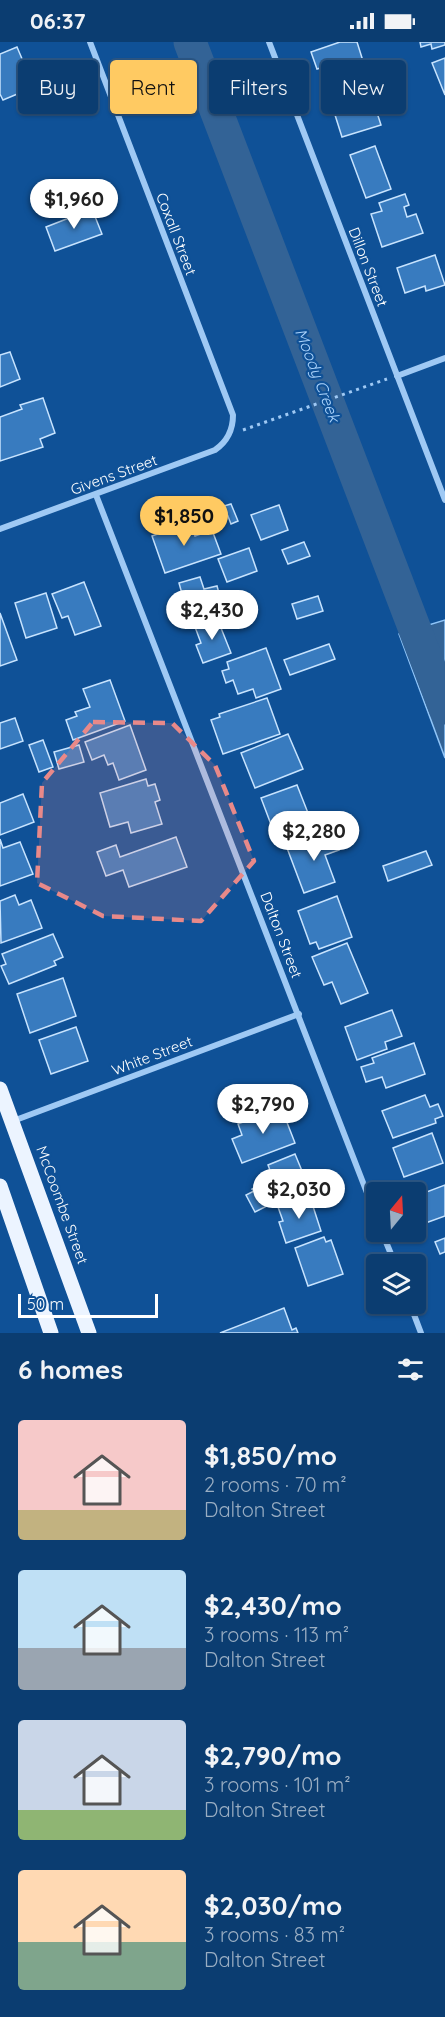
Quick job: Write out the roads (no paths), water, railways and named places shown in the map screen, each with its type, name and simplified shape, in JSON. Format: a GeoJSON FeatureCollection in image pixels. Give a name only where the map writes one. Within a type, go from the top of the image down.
{"type":"FeatureCollection","features":[{"type":"Feature","properties":{"kind":"main road","name":"McCoombe Street"},"geometry":{"type":"LineString","coordinates":[[0,1089],[89,1333]]}},
{"type":"Feature","properties":{"kind":"main road"},"geometry":{"type":"LineString","coordinates":[[0,1186],[51,1333]]}},
{"type":"Feature","properties":{"kind":"street","name":"Coxall Street"},"geometry":{"type":"LineString","coordinates":[[90,42],[232,415],[233,424],[230,435]]}},
{"type":"Feature","properties":{"kind":"street","name":"Dillon Street"},"geometry":{"type":"LineString","coordinates":[[269,42],[445,500]]}},
{"type":"Feature","properties":{"kind":"street"},"geometry":{"type":"LineString","coordinates":[[397,376],[445,358]]}},
{"type":"Feature","properties":{"kind":"street","name":"Givens Street"},"geometry":{"type":"LineString","coordinates":[[0,529],[215,450],[223,445],[230,435]]}},
{"type":"Feature","properties":{"kind":"street","name":"Dalton Street"},"geometry":{"type":"LineString","coordinates":[[96,495],[366,1190]]}},
{"type":"Feature","properties":{"kind":"street","name":"White Street"},"geometry":{"type":"LineString","coordinates":[[13,1121],[299,1014]]}},
{"type":"Feature","properties":{"kind":"street"},"geometry":{"type":"LineString","coordinates":[[414,1314],[421,1333]]}},
{"type":"Feature","properties":{"kind":"water"},"geometry":{"type":"Polygon","coordinates":[[[445,620],[445,758],[399,634],[445,620]]]}},
{"type":"Feature","properties":{"kind":"waterway","name":"Moody Creek"},"geometry":{"type":"LineString","coordinates":[[190,42],[445,708]]}}]}
